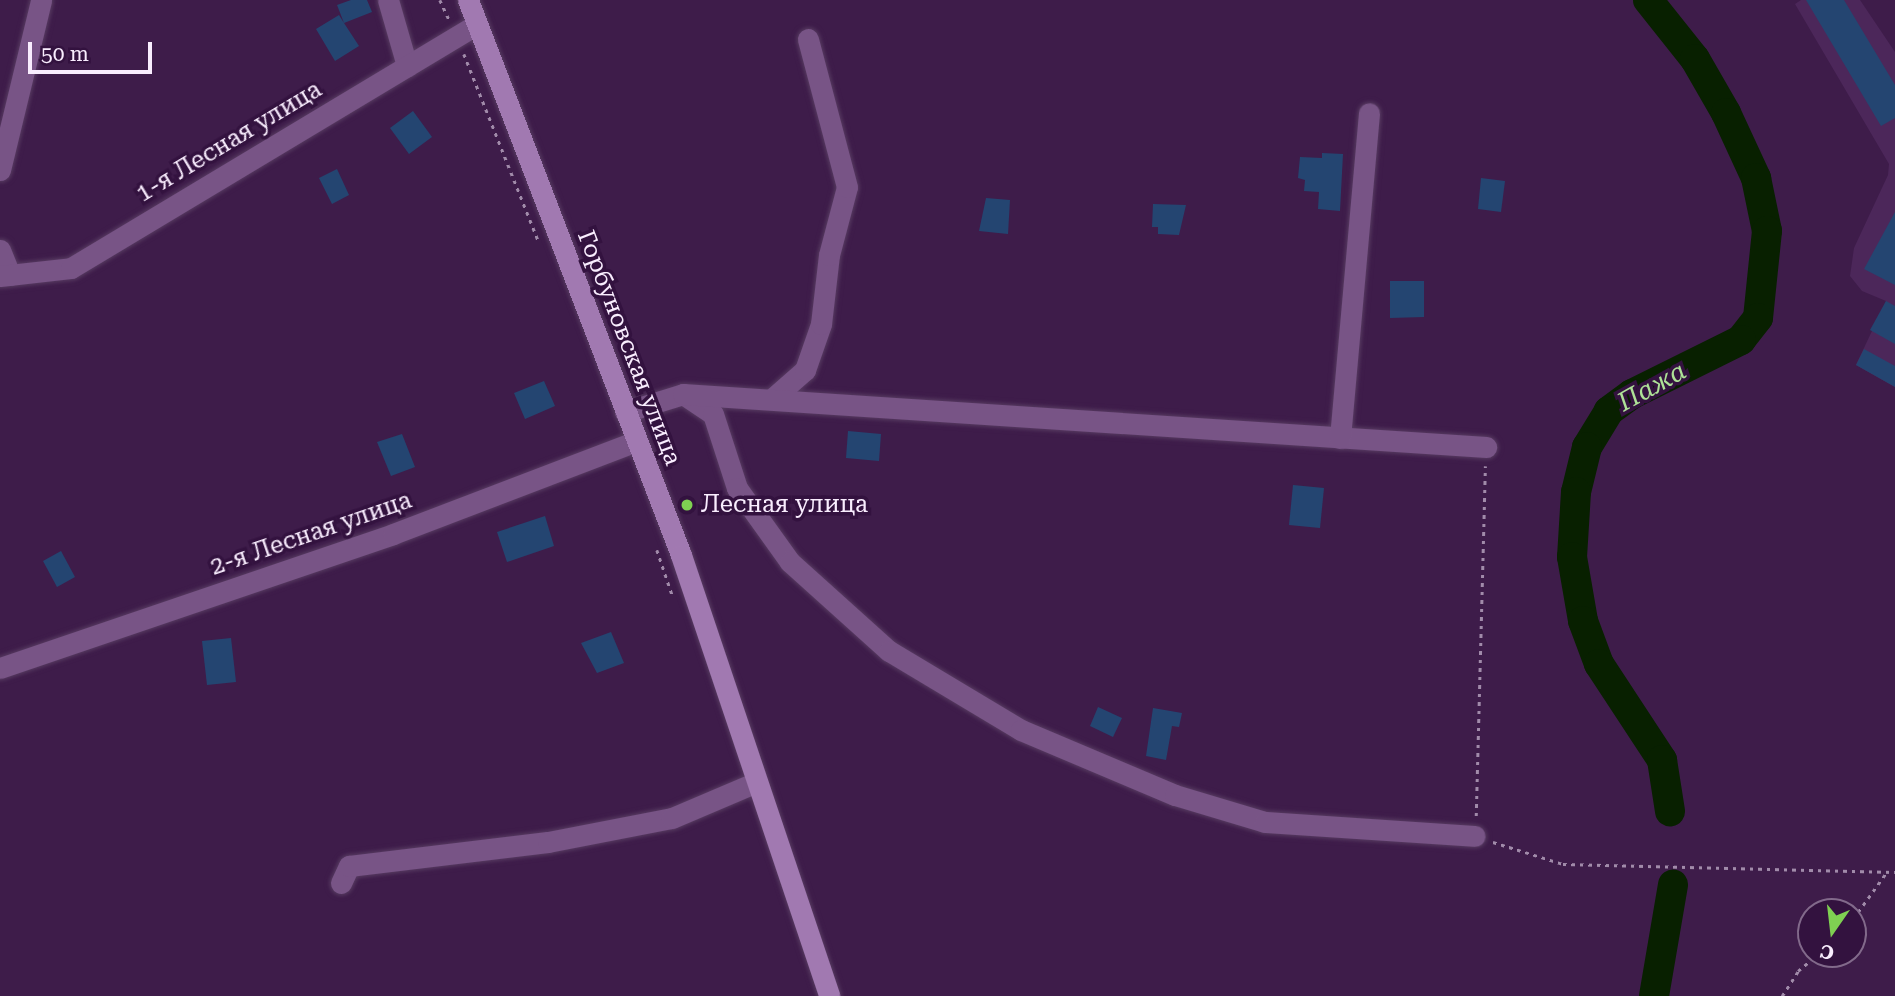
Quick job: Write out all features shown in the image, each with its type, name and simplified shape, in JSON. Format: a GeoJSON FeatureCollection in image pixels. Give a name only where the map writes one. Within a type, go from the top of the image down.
{"type":"FeatureCollection","features":[{"type":"Feature","properties":{"kind":"main road","name":"Горбуновская улица"},"geometry":{"type":"LineString","coordinates":[[468,0],[475,25],[681,555],[829,996]]}},
{"type":"Feature","properties":{"kind":"street"},"geometry":{"type":"LineString","coordinates":[[0,170],[41,0]]}},
{"type":"Feature","properties":{"kind":"street"},"geometry":{"type":"LineString","coordinates":[[388,0],[407,66]]}},
{"type":"Feature","properties":{"kind":"street","name":"1-я Лесная улица"},"geometry":{"type":"LineString","coordinates":[[5,275],[71,268],[475,25]]}},
{"type":"Feature","properties":{"kind":"street"},"geometry":{"type":"LineString","coordinates":[[772,400],[805,370],[821,324],[830,255],[847,187],[808,38]]}},
{"type":"Feature","properties":{"kind":"street"},"geometry":{"type":"LineString","coordinates":[[1340,438],[1369,113]]}},
{"type":"Feature","properties":{"kind":"street"},"geometry":{"type":"LineString","coordinates":[[0,250],[5,275]]}},
{"type":"Feature","properties":{"kind":"street"},"geometry":{"type":"LineString","coordinates":[[625,412],[683,394],[1486,447]]}},
{"type":"Feature","properties":{"kind":"street"},"geometry":{"type":"LineString","coordinates":[[683,394],[712,414],[737,488],[790,562],[889,651],[1021,730],[1175,795],[1265,822],[1475,836]]}},
{"type":"Feature","properties":{"kind":"street","name":"2-я Лесная улица"},"geometry":{"type":"LineString","coordinates":[[0,668],[393,534],[636,441]]}},
{"type":"Feature","properties":{"kind":"street"},"geometry":{"type":"LineString","coordinates":[[341,883],[349,866],[548,842],[672,818],[757,782]]}},
{"type":"Feature","properties":{"kind":"path"},"geometry":{"type":"LineString","coordinates":[[440,0],[539,242]]}},
{"type":"Feature","properties":{"kind":"path"},"geometry":{"type":"LineString","coordinates":[[1486,447],[1475,836],[1563,864],[1895,872]]}},
{"type":"Feature","properties":{"kind":"path"},"geometry":{"type":"LineString","coordinates":[[657,548],[674,599]]}},
{"type":"Feature","properties":{"kind":"path"},"geometry":{"type":"LineString","coordinates":[[1867,899],[1886,873]]}},
{"type":"Feature","properties":{"kind":"path"},"geometry":{"type":"LineString","coordinates":[[1782,996],[1802,968]]}},
{"type":"Feature","properties":{"kind":"shaded area"},"geometry":{"type":"Polygon","coordinates":[[[1801,0],[1860,0],[1895,52],[1895,387],[1856,365],[1886,301],[1862,291],[1850,276],[1854,248],[1888,175],[1889,164],[1795,4],[1801,0]]]}},
{"type":"Feature","properties":{"kind":"building"},"geometry":{"type":"Polygon","coordinates":[[[351,0],[367,0],[372,12],[344,23],[337,5],[351,0]]]}},
{"type":"Feature","properties":{"kind":"building"},"geometry":{"type":"Polygon","coordinates":[[[1806,0],[1844,0],[1895,85],[1895,118],[1881,126],[1806,0]]]}},
{"type":"Feature","properties":{"kind":"building"},"geometry":{"type":"Polygon","coordinates":[[[339,15],[359,46],[335,61],[316,29],[339,15]]]}},
{"type":"Feature","properties":{"kind":"building"},"geometry":{"type":"Polygon","coordinates":[[[413,111],[432,137],[409,154],[390,128],[413,111]]]}},
{"type":"Feature","properties":{"kind":"building"},"geometry":{"type":"Polygon","coordinates":[[[1322,153],[1343,154],[1340,211],[1318,209],[1319,192],[1304,191],[1305,180],[1298,178],[1300,157],[1322,158],[1322,153]]]}},
{"type":"Feature","properties":{"kind":"building"},"geometry":{"type":"Polygon","coordinates":[[[337,169],[349,195],[332,204],[319,178],[337,169]]]}},
{"type":"Feature","properties":{"kind":"building"},"geometry":{"type":"Polygon","coordinates":[[[1481,178],[1505,181],[1501,212],[1478,209],[1481,178]]]}},
{"type":"Feature","properties":{"kind":"building"},"geometry":{"type":"Polygon","coordinates":[[[986,198],[1010,200],[1008,234],[979,231],[986,198]]]}},
{"type":"Feature","properties":{"kind":"building"},"geometry":{"type":"Polygon","coordinates":[[[1153,204],[1186,205],[1179,235],[1158,234],[1158,227],[1152,227],[1153,204]]]}},
{"type":"Feature","properties":{"kind":"building"},"geometry":{"type":"Polygon","coordinates":[[[1895,212],[1895,285],[1864,269],[1895,212]]]}},
{"type":"Feature","properties":{"kind":"building"},"geometry":{"type":"Polygon","coordinates":[[[1390,281],[1424,281],[1424,317],[1390,318],[1390,281]]]}},
{"type":"Feature","properties":{"kind":"building"},"geometry":{"type":"Polygon","coordinates":[[[1886,301],[1895,306],[1895,344],[1870,330],[1886,301]]]}},
{"type":"Feature","properties":{"kind":"building"},"geometry":{"type":"Polygon","coordinates":[[[1864,349],[1895,366],[1895,387],[1856,365],[1864,349]]]}},
{"type":"Feature","properties":{"kind":"building"},"geometry":{"type":"Polygon","coordinates":[[[544,381],[555,406],[525,419],[514,393],[544,381]]]}},
{"type":"Feature","properties":{"kind":"building"},"geometry":{"type":"Polygon","coordinates":[[[848,431],[881,434],[879,461],[846,458],[848,431]]]}},
{"type":"Feature","properties":{"kind":"building"},"geometry":{"type":"Polygon","coordinates":[[[402,434],[415,467],[391,476],[377,442],[402,434]]]}},
{"type":"Feature","properties":{"kind":"building"},"geometry":{"type":"Polygon","coordinates":[[[1293,485],[1324,488],[1320,528],[1289,525],[1293,485]]]}},
{"type":"Feature","properties":{"kind":"building"},"geometry":{"type":"Polygon","coordinates":[[[545,516],[554,546],[507,562],[497,532],[545,516]]]}},
{"type":"Feature","properties":{"kind":"building"},"geometry":{"type":"Polygon","coordinates":[[[61,551],[75,577],[57,587],[43,561],[61,551]]]}},
{"type":"Feature","properties":{"kind":"building"},"geometry":{"type":"Polygon","coordinates":[[[611,632],[624,663],[597,673],[581,643],[611,632]]]}},
{"type":"Feature","properties":{"kind":"building"},"geometry":{"type":"Polygon","coordinates":[[[231,638],[236,682],[207,685],[202,641],[231,638]]]}},
{"type":"Feature","properties":{"kind":"building"},"geometry":{"type":"Polygon","coordinates":[[[1098,707],[1122,718],[1113,737],[1090,726],[1098,707]]]}},
{"type":"Feature","properties":{"kind":"building"},"geometry":{"type":"Polygon","coordinates":[[[1153,708],[1182,713],[1179,727],[1172,726],[1166,760],[1146,756],[1153,708]]]}},
{"type":"Feature","properties":{"kind":"waterway","name":"Пажа"},"geometry":{"type":"LineString","coordinates":[[1648,0],[1695,59],[1726,113],[1756,178],[1767,231],[1758,318],[1741,340],[1632,394],[1609,411],[1587,447],[1576,492],[1572,557],[1583,621],[1599,664],[1662,760],[1670,811]]}},
{"type":"Feature","properties":{"kind":"waterway","name":"Пажа"},"geometry":{"type":"LineString","coordinates":[[1654,996],[1673,885]]}},
{"type":"Feature","properties":{"kind":"place","name":"Лесная улица"},"geometry":{"type":"Point","coordinates":[687,505]}}]}
